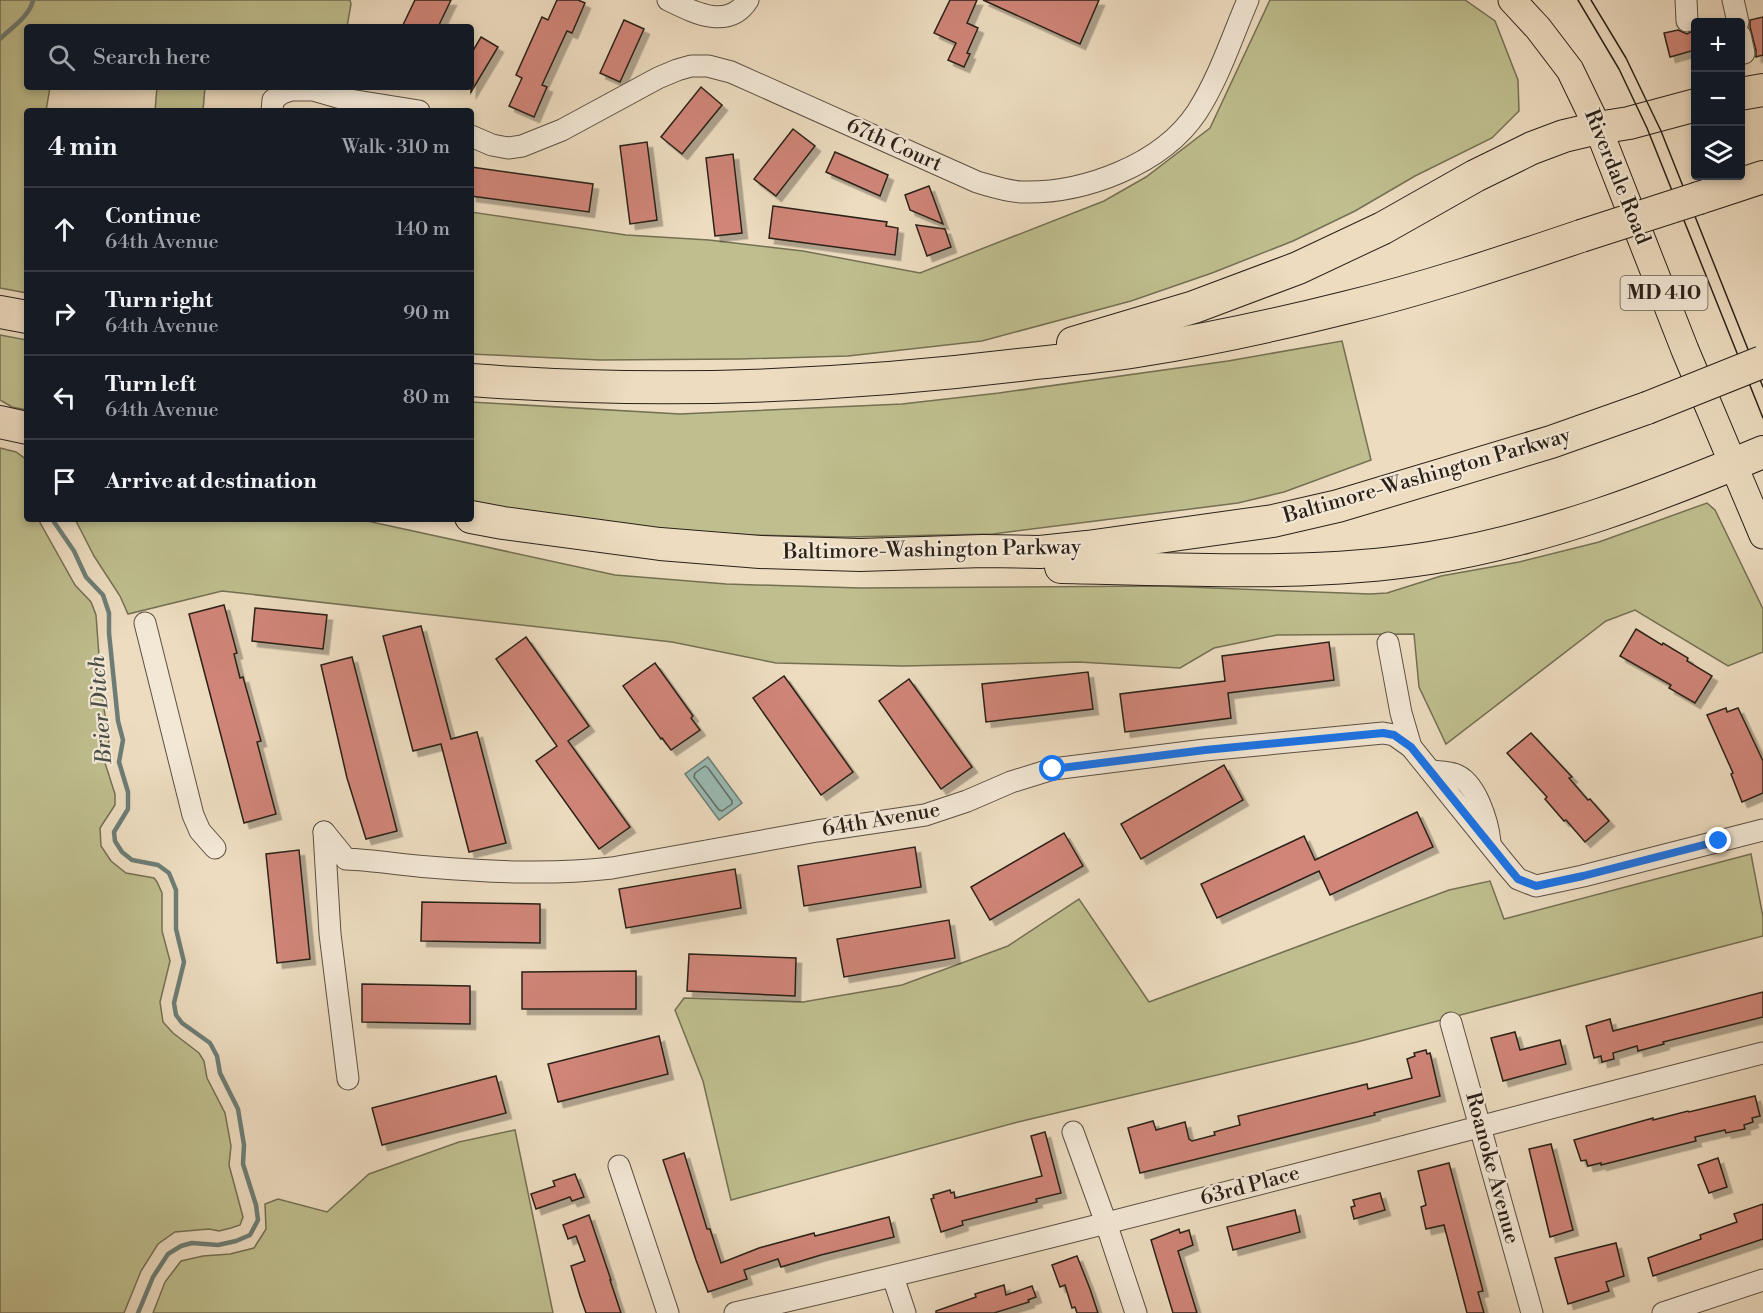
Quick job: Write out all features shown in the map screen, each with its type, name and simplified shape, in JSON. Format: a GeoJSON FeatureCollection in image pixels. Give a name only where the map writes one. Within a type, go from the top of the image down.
{"type":"FeatureCollection","features":[{"type":"Feature","properties":{"kind":"highway"},"geometry":{"type":"LineString","coordinates":[[1745,93],[1763,90]]}},
{"type":"Feature","properties":{"kind":"highway"},"geometry":{"type":"LineString","coordinates":[[908,377],[1077,343],[1249,288],[1373,233],[1475,176],[1532,148],[1564,136],[1629,123],[1691,106]]}},
{"type":"Feature","properties":{"kind":"highway"},"geometry":{"type":"LineString","coordinates":[[474,380],[622,386],[735,386],[838,382],[908,377],[1140,350],[1242,331],[1406,292],[1484,269],[1763,177]]}},
{"type":"Feature","properties":{"kind":"highway"},"geometry":{"type":"LineString","coordinates":[[0,312],[24,316]]}},
{"type":"Feature","properties":{"kind":"highway","name":"Baltimore-Washington Parkway"},"geometry":{"type":"LineString","coordinates":[[474,518],[660,544],[760,552],[860,555],[983,551],[1040,552],[1087,548],[1273,521],[1338,506],[1583,431],[1763,362]]}},
{"type":"Feature","properties":{"kind":"highway"},"geometry":{"type":"LineString","coordinates":[[0,422],[24,427]]}},
{"type":"Feature","properties":{"kind":"highway"},"geometry":{"type":"LineString","coordinates":[[860,555],[1023,566],[1267,569],[1364,566],[1430,558],[1502,544],[1552,531],[1600,516],[1763,452]]}},
{"type":"Feature","properties":{"kind":"main road","name":"Riverdale Road"},"geometry":{"type":"LineString","coordinates":[[1512,0],[1538,28],[1570,70],[1598,128],[1732,465],[1763,535]]}},
{"type":"Feature","properties":{"kind":"street"},"geometry":{"type":"LineString","coordinates":[[668,0],[698,14],[715,17],[736,13],[748,0]]}},
{"type":"Feature","properties":{"kind":"street","name":"67th Court"},"geometry":{"type":"LineString","coordinates":[[474,137],[492,145],[508,148],[522,146],[562,130],[667,74],[691,66],[708,66],[731,72],[977,182],[1020,192],[1056,190],[1130,169],[1169,144],[1198,111],[1248,0]]}},
{"type":"Feature","properties":{"kind":"street"},"geometry":{"type":"LineString","coordinates":[[1733,0],[1737,18]]}},
{"type":"Feature","properties":{"kind":"street"},"geometry":{"type":"LineString","coordinates":[[272,108],[273,100],[291,90],[313,90],[336,105],[378,108]]}},
{"type":"Feature","properties":{"kind":"street"},"geometry":{"type":"LineString","coordinates":[[145,623],[193,815],[200,831],[215,848]]}},
{"type":"Feature","properties":{"kind":"street"},"geometry":{"type":"LineString","coordinates":[[1388,643],[1401,713],[1411,747]]}},
{"type":"Feature","properties":{"kind":"street","name":"64th Avenue"},"geometry":{"type":"LineString","coordinates":[[348,1079],[330,934],[324,832],[346,859],[426,867],[542,873],[580,872],[817,831],[925,815],[967,801],[1011,782],[1057,769],[1205,750],[1383,733],[1394,735],[1411,747],[1431,771],[1456,774],[1474,791],[1488,824],[1491,846],[1518,879],[1536,886],[1763,830]]}},
{"type":"Feature","properties":{"kind":"street","name":"Roanoke Avenue"},"geometry":{"type":"LineString","coordinates":[[1451,1023],[1532,1313]]}},
{"type":"Feature","properties":{"kind":"street","name":"63rd Place"},"geometry":{"type":"LineString","coordinates":[[735,1313],[893,1277],[1763,1053]]}},
{"type":"Feature","properties":{"kind":"street"},"geometry":{"type":"LineString","coordinates":[[1072,1132],[1136,1313]]}},
{"type":"Feature","properties":{"kind":"street"},"geometry":{"type":"LineString","coordinates":[[619,1166],[668,1313]]}},
{"type":"Feature","properties":{"kind":"street"},"geometry":{"type":"LineString","coordinates":[[893,1277],[905,1313]]}},
{"type":"Feature","properties":{"kind":"street"},"geometry":{"type":"LineString","coordinates":[[1663,1313],[1763,1280]]}},
{"type":"Feature","properties":{"kind":"shaded area"},"geometry":{"type":"Polygon","coordinates":[[[0,0],[350,0],[348,24],[24,24],[24,90],[50,90],[46,108],[24,108],[24,292],[0,288],[0,0]]]}},
{"type":"Feature","properties":{"kind":"shaded area"},"geometry":{"type":"Polygon","coordinates":[[[1270,0],[1465,0],[1495,21],[1518,80],[1519,111],[1492,138],[1415,176],[1355,211],[1293,241],[1212,273],[1131,301],[982,341],[848,356],[740,359],[600,360],[474,354],[474,212],[626,235],[709,240],[803,251],[920,273],[1104,201],[1146,177],[1210,128],[1270,0]]]}},
{"type":"Feature","properties":{"kind":"shaded area"},"geometry":{"type":"Polygon","coordinates":[[[157,90],[205,90],[203,108],[155,108],[157,90]]]}},
{"type":"Feature","properties":{"kind":"shaded area"},"geometry":{"type":"Polygon","coordinates":[[[0,335],[24,339],[24,409],[12,407],[0,400],[0,335]]]}},
{"type":"Feature","properties":{"kind":"shaded area"},"geometry":{"type":"Polygon","coordinates":[[[1342,341],[1371,460],[1284,492],[1238,503],[993,534],[845,537],[675,531],[534,513],[474,502],[474,402],[680,414],[902,404],[1228,361],[1342,341]]]}},
{"type":"Feature","properties":{"kind":"shaded area"},"geometry":{"type":"Polygon","coordinates":[[[0,448],[16,452],[24,458],[24,522],[40,522],[75,585],[91,602],[96,615],[102,696],[109,740],[105,763],[115,794],[115,805],[100,828],[101,846],[111,861],[126,873],[154,878],[162,893],[162,931],[170,961],[160,1002],[163,1022],[173,1033],[199,1053],[204,1061],[207,1078],[225,1113],[231,1146],[229,1165],[243,1217],[240,1225],[231,1228],[219,1231],[209,1229],[175,1232],[158,1244],[141,1271],[124,1313],[0,1313],[0,448]]]}},
{"type":"Feature","properties":{"kind":"shaded area"},"geometry":{"type":"Polygon","coordinates":[[[1707,503],[1715,510],[1763,609],[1763,652],[1728,666],[1635,610],[1606,621],[1446,744],[1419,687],[1414,634],[1277,635],[1214,648],[1180,668],[1079,662],[903,666],[776,663],[672,642],[222,591],[128,614],[120,596],[94,556],[77,522],[372,522],[615,575],[726,584],[860,588],[1160,586],[1387,593],[1441,576],[1519,562],[1599,542],[1707,503]]]}},
{"type":"Feature","properties":{"kind":"shaded area"},"geometry":{"type":"Polygon","coordinates":[[[1751,854],[1763,917],[1763,936],[1357,1042],[1018,1122],[731,1200],[703,1081],[675,1010],[684,998],[803,1002],[902,985],[1008,946],[1079,899],[1149,1002],[1449,890],[1490,881],[1504,919],[1751,854]]]}},
{"type":"Feature","properties":{"kind":"shaded area"},"geometry":{"type":"Polygon","coordinates":[[[515,1130],[553,1313],[153,1313],[165,1282],[181,1261],[254,1248],[266,1229],[265,1204],[278,1199],[327,1212],[369,1174],[459,1142],[515,1130]]]}},
{"type":"Feature","properties":{"kind":"water"},"geometry":{"type":"Polygon","coordinates":[[[708,757],[742,803],[719,820],[685,774],[708,757]]]}},
{"type":"Feature","properties":{"kind":"building"},"geometry":{"type":"Polygon","coordinates":[[[415,0],[451,0],[439,24],[403,24],[415,0]]]}},
{"type":"Feature","properties":{"kind":"building"},"geometry":{"type":"Polygon","coordinates":[[[557,0],[578,0],[585,3],[572,33],[567,31],[542,85],[547,87],[534,117],[509,106],[522,78],[516,75],[542,17],[548,20],[557,0]]]}},
{"type":"Feature","properties":{"kind":"building"},"geometry":{"type":"Polygon","coordinates":[[[950,0],[977,0],[967,23],[978,28],[967,53],[970,54],[964,67],[948,60],[956,43],[934,33],[950,0]]]}},
{"type":"Feature","properties":{"kind":"building"},"geometry":{"type":"Polygon","coordinates":[[[983,0],[1099,0],[1080,44],[983,0]]]}},
{"type":"Feature","properties":{"kind":"building"},"geometry":{"type":"Polygon","coordinates":[[[1763,17],[1763,55],[1756,57],[1750,20],[1763,17]]]}},
{"type":"Feature","properties":{"kind":"building"},"geometry":{"type":"Polygon","coordinates":[[[624,20],[644,29],[620,82],[600,73],[624,20]]]}},
{"type":"Feature","properties":{"kind":"building"},"geometry":{"type":"Polygon","coordinates":[[[1678,30],[1687,34],[1691,32],[1691,51],[1670,57],[1664,33],[1678,30]]]}},
{"type":"Feature","properties":{"kind":"building"},"geometry":{"type":"Polygon","coordinates":[[[481,37],[498,47],[474,87],[474,49],[481,37]]]}},
{"type":"Feature","properties":{"kind":"building"},"geometry":{"type":"Polygon","coordinates":[[[701,87],[722,105],[682,154],[661,137],[701,87]]]}},
{"type":"Feature","properties":{"kind":"building"},"geometry":{"type":"Polygon","coordinates":[[[793,129],[815,146],[776,196],[754,179],[793,129]]]}},
{"type":"Feature","properties":{"kind":"building"},"geometry":{"type":"Polygon","coordinates":[[[647,142],[657,220],[630,224],[620,146],[647,142]]]}},
{"type":"Feature","properties":{"kind":"building"},"geometry":{"type":"Polygon","coordinates":[[[835,152],[888,175],[880,196],[826,172],[835,152]]]}},
{"type":"Feature","properties":{"kind":"building"},"geometry":{"type":"Polygon","coordinates":[[[733,154],[742,233],[715,236],[706,158],[733,154]]]}},
{"type":"Feature","properties":{"kind":"building"},"geometry":{"type":"Polygon","coordinates":[[[474,167],[593,184],[589,212],[474,196],[474,167]]]}},
{"type":"Feature","properties":{"kind":"building"},"geometry":{"type":"Polygon","coordinates":[[[929,186],[943,224],[910,210],[905,195],[929,186]]]}},
{"type":"Feature","properties":{"kind":"building"},"geometry":{"type":"Polygon","coordinates":[[[773,206],[887,222],[886,226],[898,228],[895,255],[769,238],[773,206]]]}},
{"type":"Feature","properties":{"kind":"building"},"geometry":{"type":"Polygon","coordinates":[[[916,225],[945,229],[951,247],[927,256],[916,225]]]}},
{"type":"Feature","properties":{"kind":"building"},"geometry":{"type":"Polygon","coordinates":[[[224,605],[237,653],[234,654],[240,678],[243,677],[261,741],[257,742],[276,814],[244,823],[189,614],[224,605]]]}},
{"type":"Feature","properties":{"kind":"building"},"geometry":{"type":"Polygon","coordinates":[[[255,608],[327,615],[323,649],[252,641],[255,608]]]}},
{"type":"Feature","properties":{"kind":"building"},"geometry":{"type":"Polygon","coordinates":[[[421,626],[451,739],[477,732],[506,843],[469,852],[441,744],[413,751],[383,636],[421,626]]]}},
{"type":"Feature","properties":{"kind":"building"},"geometry":{"type":"Polygon","coordinates":[[[1636,629],[1688,658],[1687,661],[1712,676],[1695,703],[1669,688],[1671,685],[1620,656],[1636,629]]]}},
{"type":"Feature","properties":{"kind":"building"},"geometry":{"type":"Polygon","coordinates":[[[526,637],[589,726],[568,741],[630,827],[599,849],[536,761],[557,746],[496,659],[526,637]]]}},
{"type":"Feature","properties":{"kind":"building"},"geometry":{"type":"Polygon","coordinates":[[[1329,642],[1334,680],[1228,693],[1231,718],[1125,732],[1120,694],[1225,681],[1222,656],[1329,642]]]}},
{"type":"Feature","properties":{"kind":"building"},"geometry":{"type":"Polygon","coordinates":[[[352,657],[397,831],[366,839],[347,778],[321,665],[352,657]]]}},
{"type":"Feature","properties":{"kind":"building"},"geometry":{"type":"Polygon","coordinates":[[[655,663],[693,716],[691,718],[700,730],[671,750],[623,686],[655,663]]]}},
{"type":"Feature","properties":{"kind":"building"},"geometry":{"type":"Polygon","coordinates":[[[1088,672],[1093,709],[986,722],[982,684],[1088,672]]]}},
{"type":"Feature","properties":{"kind":"building"},"geometry":{"type":"Polygon","coordinates":[[[784,676],[853,772],[821,795],[753,698],[784,676]]]}},
{"type":"Feature","properties":{"kind":"building"},"geometry":{"type":"Polygon","coordinates":[[[909,679],[972,767],[941,789],[879,701],[909,679]]]}},
{"type":"Feature","properties":{"kind":"building"},"geometry":{"type":"Polygon","coordinates":[[[1726,708],[1727,712],[1738,708],[1763,761],[1763,793],[1742,802],[1731,774],[1733,773],[1707,715],[1726,708]]]}},
{"type":"Feature","properties":{"kind":"building"},"geometry":{"type":"Polygon","coordinates":[[[1531,733],[1609,821],[1585,842],[1566,820],[1564,821],[1545,799],[1547,797],[1507,753],[1531,733]]]}},
{"type":"Feature","properties":{"kind":"building"},"geometry":{"type":"Polygon","coordinates":[[[1224,765],[1243,800],[1141,859],[1121,824],[1224,765]]]}},
{"type":"Feature","properties":{"kind":"building"},"geometry":{"type":"Polygon","coordinates":[[[1417,812],[1433,847],[1330,895],[1319,871],[1217,918],[1201,884],[1304,836],[1315,860],[1417,812]]]}},
{"type":"Feature","properties":{"kind":"building"},"geometry":{"type":"Polygon","coordinates":[[[1064,833],[1083,866],[990,920],[971,887],[1064,833]]]}},
{"type":"Feature","properties":{"kind":"building"},"geometry":{"type":"Polygon","coordinates":[[[915,847],[921,887],[804,906],[798,866],[915,847]]]}},
{"type":"Feature","properties":{"kind":"building"},"geometry":{"type":"Polygon","coordinates":[[[299,850],[310,959],[277,963],[266,854],[299,850]]]}},
{"type":"Feature","properties":{"kind":"building"},"geometry":{"type":"Polygon","coordinates":[[[735,869],[741,908],[626,928],[619,889],[735,869]]]}},
{"type":"Feature","properties":{"kind":"building"},"geometry":{"type":"Polygon","coordinates":[[[422,902],[540,904],[540,943],[421,941],[422,902]]]}},
{"type":"Feature","properties":{"kind":"building"},"geometry":{"type":"Polygon","coordinates":[[[949,920],[955,958],[844,977],[837,939],[949,920]]]}},
{"type":"Feature","properties":{"kind":"building"},"geometry":{"type":"Polygon","coordinates":[[[689,954],[796,958],[795,996],[687,991],[689,954]]]}},
{"type":"Feature","properties":{"kind":"building"},"geometry":{"type":"Polygon","coordinates":[[[636,971],[636,1009],[522,1009],[522,972],[636,971]]]}},
{"type":"Feature","properties":{"kind":"building"},"geometry":{"type":"Polygon","coordinates":[[[362,984],[470,986],[470,1024],[362,1022],[362,984]]]}},
{"type":"Feature","properties":{"kind":"building"},"geometry":{"type":"Polygon","coordinates":[[[1763,992],[1763,1017],[1663,1042],[1664,1044],[1638,1051],[1637,1046],[1613,1053],[1614,1059],[1602,1062],[1601,1056],[1594,1058],[1586,1026],[1610,1019],[1613,1031],[1763,992]]]}},
{"type":"Feature","properties":{"kind":"building"},"geometry":{"type":"Polygon","coordinates":[[[1515,1032],[1520,1050],[1560,1040],[1566,1064],[1503,1081],[1491,1038],[1515,1032]]]}},
{"type":"Feature","properties":{"kind":"building"},"geometry":{"type":"Polygon","coordinates":[[[659,1036],[668,1074],[558,1102],[548,1064],[659,1036]]]}},
{"type":"Feature","properties":{"kind":"building"},"geometry":{"type":"Polygon","coordinates":[[[1426,1050],[1427,1054],[1430,1053],[1440,1096],[1374,1113],[1375,1115],[1140,1173],[1128,1128],[1153,1121],[1156,1130],[1185,1122],[1189,1139],[1192,1141],[1215,1135],[1214,1132],[1240,1125],[1238,1116],[1367,1084],[1368,1089],[1412,1078],[1407,1059],[1415,1056],[1414,1053],[1426,1050]]]}},
{"type":"Feature","properties":{"kind":"building"},"geometry":{"type":"Polygon","coordinates":[[[496,1076],[506,1113],[382,1145],[372,1108],[496,1076]]]}},
{"type":"Feature","properties":{"kind":"building"},"geometry":{"type":"Polygon","coordinates":[[[1755,1096],[1760,1116],[1752,1118],[1753,1122],[1744,1125],[1745,1129],[1726,1133],[1725,1130],[1695,1137],[1696,1141],[1601,1165],[1601,1163],[1588,1166],[1586,1160],[1581,1161],[1574,1140],[1653,1118],[1653,1120],[1755,1096]]]}},
{"type":"Feature","properties":{"kind":"building"},"geometry":{"type":"Polygon","coordinates":[[[1045,1132],[1061,1193],[1036,1199],[1037,1202],[962,1221],[963,1225],[941,1232],[931,1199],[934,1198],[933,1195],[950,1190],[951,1193],[954,1192],[955,1198],[1042,1176],[1031,1136],[1045,1132]]]}},
{"type":"Feature","properties":{"kind":"building"},"geometry":{"type":"Polygon","coordinates":[[[1551,1144],[1573,1230],[1550,1237],[1529,1149],[1551,1144]]]}},
{"type":"Feature","properties":{"kind":"building"},"geometry":{"type":"Polygon","coordinates":[[[684,1153],[707,1229],[710,1229],[721,1263],[759,1248],[814,1233],[815,1236],[889,1217],[894,1237],[781,1267],[778,1259],[744,1270],[747,1279],[708,1292],[663,1160],[684,1153]]]}},
{"type":"Feature","properties":{"kind":"building"},"geometry":{"type":"Polygon","coordinates":[[[1718,1158],[1727,1187],[1709,1193],[1698,1165],[1718,1158]]]}},
{"type":"Feature","properties":{"kind":"building"},"geometry":{"type":"Polygon","coordinates":[[[1449,1163],[1483,1291],[1478,1292],[1484,1313],[1467,1313],[1444,1225],[1426,1229],[1421,1207],[1426,1205],[1418,1171],[1449,1163]]]}},
{"type":"Feature","properties":{"kind":"building"},"geometry":{"type":"Polygon","coordinates":[[[575,1174],[584,1197],[572,1201],[570,1197],[536,1209],[531,1194],[555,1186],[553,1181],[575,1174]]]}},
{"type":"Feature","properties":{"kind":"building"},"geometry":{"type":"Polygon","coordinates":[[[1380,1193],[1385,1210],[1354,1219],[1351,1207],[1355,1206],[1353,1200],[1380,1193]]]}},
{"type":"Feature","properties":{"kind":"building"},"geometry":{"type":"Polygon","coordinates":[[[1763,1204],[1763,1239],[1653,1276],[1648,1258],[1701,1239],[1700,1235],[1737,1222],[1734,1214],[1763,1204]]]}},
{"type":"Feature","properties":{"kind":"building"},"geometry":{"type":"Polygon","coordinates":[[[1295,1210],[1300,1232],[1233,1250],[1227,1227],[1295,1210]]]}},
{"type":"Feature","properties":{"kind":"building"},"geometry":{"type":"Polygon","coordinates":[[[589,1215],[621,1313],[586,1313],[580,1296],[571,1266],[585,1261],[576,1236],[568,1239],[563,1225],[589,1215]]]}},
{"type":"Feature","properties":{"kind":"building"},"geometry":{"type":"Polygon","coordinates":[[[1179,1229],[1180,1233],[1189,1230],[1193,1245],[1178,1251],[1197,1313],[1173,1313],[1151,1240],[1179,1229]]]}},
{"type":"Feature","properties":{"kind":"building"},"geometry":{"type":"Polygon","coordinates":[[[1616,1243],[1624,1276],[1606,1282],[1609,1291],[1568,1304],[1555,1258],[1616,1243]]]}},
{"type":"Feature","properties":{"kind":"building"},"geometry":{"type":"Polygon","coordinates":[[[1077,1256],[1098,1313],[1077,1313],[1075,1307],[1072,1308],[1065,1285],[1060,1287],[1052,1265],[1077,1256]]]}},
{"type":"Feature","properties":{"kind":"building"},"geometry":{"type":"Polygon","coordinates":[[[1004,1285],[1006,1295],[1032,1286],[1036,1297],[1028,1300],[1029,1302],[994,1313],[936,1313],[936,1311],[976,1297],[975,1294],[1004,1285]]]}},
{"type":"Feature","properties":{"kind":"waterway","name":"Brier Ditch"},"geometry":{"type":"LineString","coordinates":[[0,39],[24,16],[33,0]]}},
{"type":"Feature","properties":{"kind":"waterway","name":"Brier Ditch"},"geometry":{"type":"LineString","coordinates":[[54,522],[74,551],[86,577],[103,595],[109,613],[118,721],[123,740],[119,762],[128,792],[128,809],[114,832],[115,841],[122,852],[132,860],[158,865],[169,873],[176,890],[176,929],[184,962],[174,1003],[176,1015],[182,1023],[210,1043],[217,1056],[220,1073],[238,1109],[244,1145],[243,1164],[256,1205],[258,1220],[250,1235],[236,1241],[218,1245],[192,1243],[181,1246],[168,1254],[153,1277],[138,1313]]}},
{"type":"Feature","properties":{"kind":"tram line"},"geometry":{"type":"LineString","coordinates":[[1578,0],[1619,69],[1647,128],[1763,418]]}},
{"type":"Feature","properties":{"kind":"tram line"},"geometry":{"type":"LineString","coordinates":[[1591,0],[1626,58],[1661,131],[1763,387]]}},
{"type":"Feature","properties":{"kind":"route"},"geometry":{"type":"LineString","coordinates":[[1053,769],[1205,750],[1383,733],[1394,735],[1411,747],[1518,879],[1526,883],[1536,886],[1583,876],[1719,841]]}}]}
